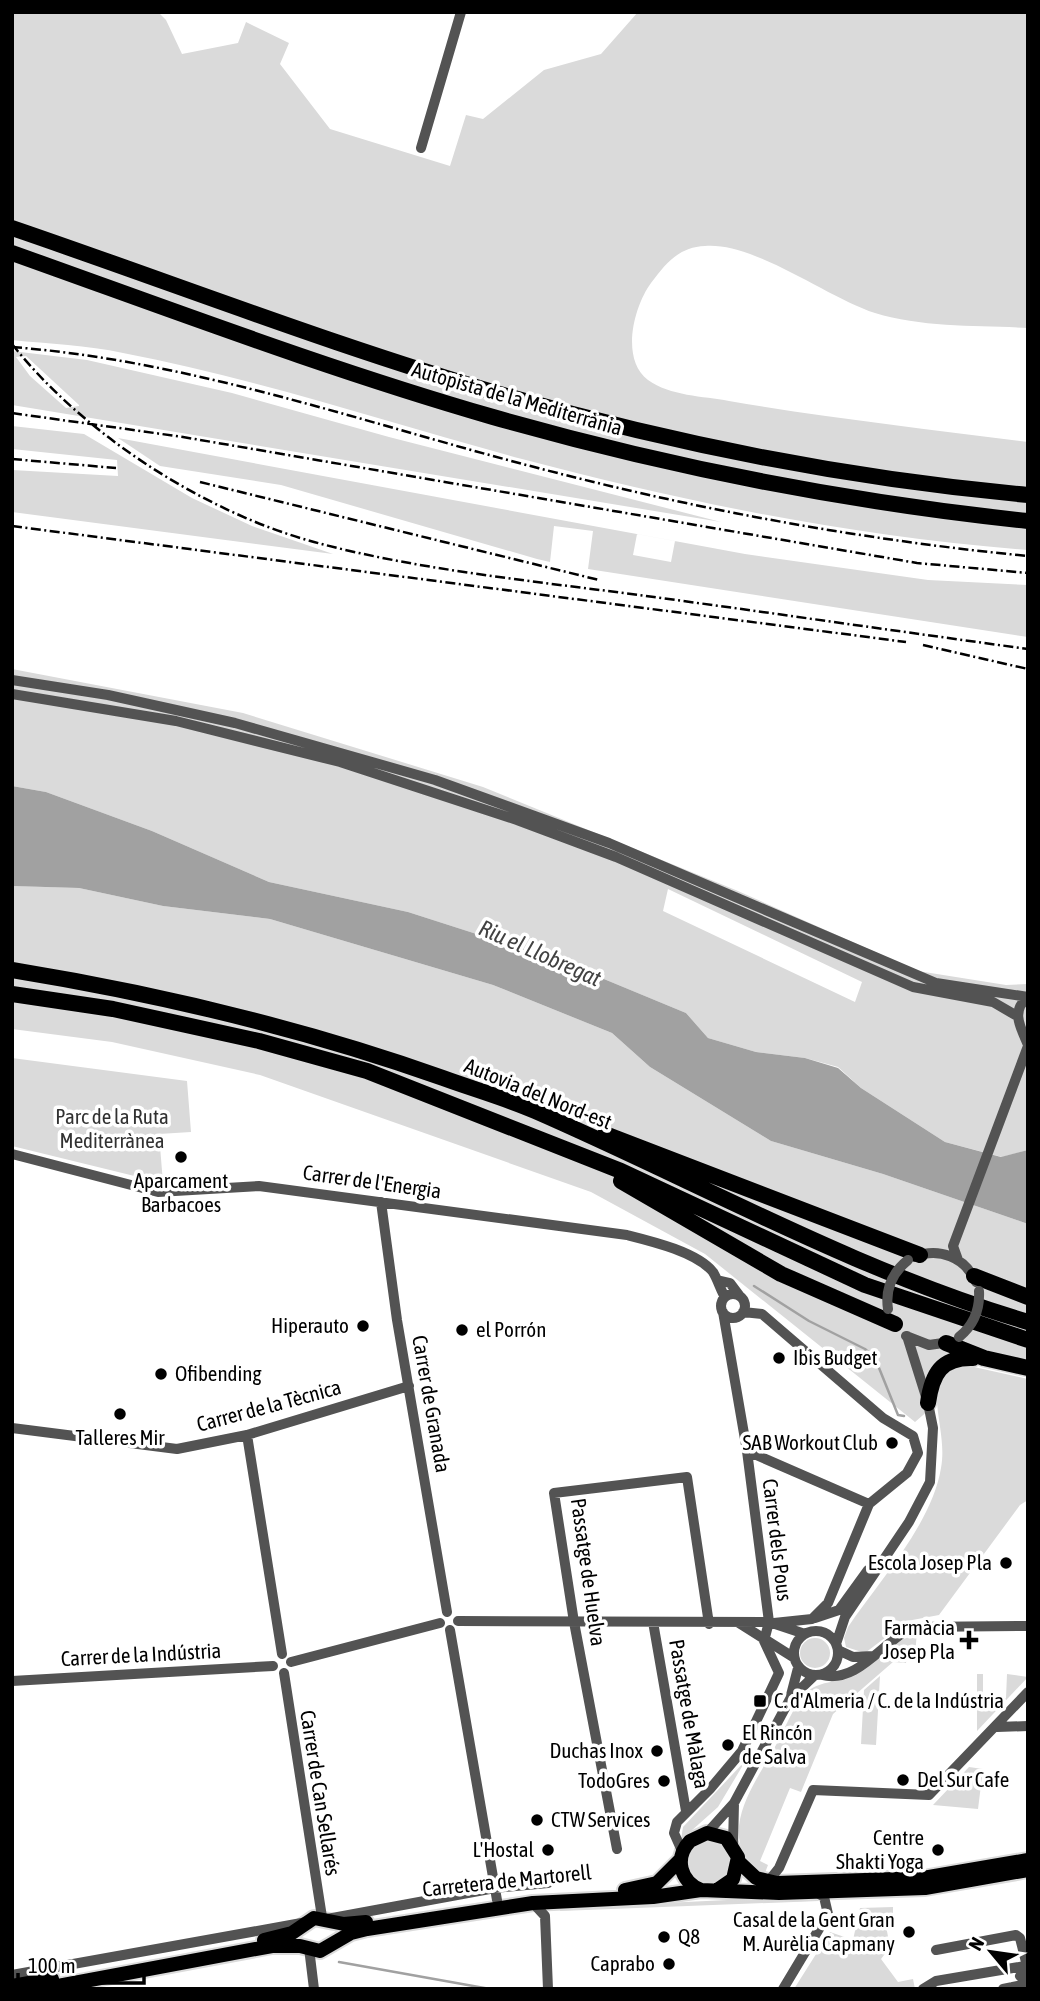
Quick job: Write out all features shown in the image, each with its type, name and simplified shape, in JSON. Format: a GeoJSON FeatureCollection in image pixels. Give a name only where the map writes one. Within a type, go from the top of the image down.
{"type":"FeatureCollection","features":[{"type":"Feature","properties":{"kind":"highway","name":"Autopista de la Mediterrània"},"geometry":{"type":"LineString","coordinates":[[12,228],[380,357],[583,417],[769,458],[1028,495]]}},
{"type":"Feature","properties":{"kind":"highway","name":"Autopista de la Mediterrània"},"geometry":{"type":"LineString","coordinates":[[12,253],[369,378],[563,436],[784,486],[900,505],[1028,521]]}},
{"type":"Feature","properties":{"kind":"highway","name":"Autovia del Nord-est"},"geometry":{"type":"LineString","coordinates":[[12,970],[89,982],[264,1020],[405,1065],[532,1110],[869,1263],[1028,1322]]}},
{"type":"Feature","properties":{"kind":"highway","name":"Autovia del Nord-est"},"geometry":{"type":"LineString","coordinates":[[12,994],[113,1009],[260,1041],[367,1071],[571,1151],[865,1285],[1028,1340]]}},
{"type":"Feature","properties":{"kind":"highway"},"geometry":{"type":"LineString","coordinates":[[532,1110],[620,1139],[914,1257]]}},
{"type":"Feature","properties":{"kind":"highway"},"geometry":{"type":"LineString","coordinates":[[571,1151],[781,1274],[891,1317]]}},
{"type":"Feature","properties":{"kind":"highway"},"geometry":{"type":"LineString","coordinates":[[976,1284],[1028,1297]]}},
{"type":"Feature","properties":{"kind":"highway"},"geometry":{"type":"LineString","coordinates":[[953,1340],[984,1358]]}},
{"type":"Feature","properties":{"kind":"highway"},"geometry":{"type":"LineString","coordinates":[[928,1403],[930,1384],[937,1372],[955,1357],[984,1358],[1028,1368]]}},
{"type":"Feature","properties":{"kind":"main road","name":"Carretera de Martorell"},"geometry":{"type":"LineString","coordinates":[[12,1986],[272,1939],[305,1924],[326,1919],[352,1924],[496,1894],[648,1887],[664,1878],[690,1840],[707,1833]]}},
{"type":"Feature","properties":{"kind":"main road"},"geometry":{"type":"LineString","coordinates":[[707,1833],[720,1835],[733,1846],[738,1861],[751,1875],[767,1882],[923,1878],[1028,1860]]}},
{"type":"Feature","properties":{"kind":"main road"},"geometry":{"type":"LineString","coordinates":[[681,1856],[684,1877],[708,1890],[733,1879],[738,1861]]}},
{"type":"Feature","properties":{"kind":"main road","name":"Carretera de Martorell"},"geometry":{"type":"LineString","coordinates":[[314,1950],[367,1929],[533,1903],[653,1897],[708,1890],[925,1888],[1028,1870]]}},
{"type":"Feature","properties":{"kind":"main road"},"geometry":{"type":"LineString","coordinates":[[326,1919],[335,1932],[333,1942]]}},
{"type":"Feature","properties":{"kind":"main road"},"geometry":{"type":"LineString","coordinates":[[305,1924],[303,1940],[314,1950]]}},
{"type":"Feature","properties":{"kind":"main road"},"geometry":{"type":"LineString","coordinates":[[42,1989],[272,1946],[314,1950]]}},
{"type":"Feature","properties":{"kind":"street"},"geometry":{"type":"LineString","coordinates":[[421,148],[461,12]]}},
{"type":"Feature","properties":{"kind":"street"},"geometry":{"type":"LineString","coordinates":[[12,680],[108,695],[235,723],[435,780],[609,843],[936,983],[1028,997]]}},
{"type":"Feature","properties":{"kind":"street"},"geometry":{"type":"LineString","coordinates":[[12,694],[176,721],[353,766],[616,857],[913,987],[993,1002],[1022,1025]]}},
{"type":"Feature","properties":{"kind":"street"},"geometry":{"type":"LineString","coordinates":[[907,1336],[929,1345],[953,1340],[977,1313],[976,1284],[958,1260],[953,1246],[1028,1046],[1019,1007],[1028,997]]}},
{"type":"Feature","properties":{"kind":"street","name":"Carrer de l'Energia"},"geometry":{"type":"LineString","coordinates":[[12,1154],[158,1192],[260,1186],[627,1235],[661,1244],[701,1263],[717,1280],[725,1297]]}},
{"type":"Feature","properties":{"kind":"street","name":"Carrer de Granada"},"geometry":{"type":"LineString","coordinates":[[381,1202],[447,1612]]}},
{"type":"Feature","properties":{"kind":"street"},"geometry":{"type":"LineString","coordinates":[[756,1726],[835,1664],[845,1617],[920,1505],[930,1482],[933,1454],[928,1403],[907,1336],[891,1317],[888,1293],[892,1278],[914,1257],[940,1253],[953,1246]]}},
{"type":"Feature","properties":{"kind":"street"},"geometry":{"type":"LineString","coordinates":[[940,1253],[958,1260]]}},
{"type":"Feature","properties":{"kind":"street","name":"Carrer de l'Energia"},"geometry":{"type":"LineString","coordinates":[[717,1280],[730,1283],[739,1295]]}},
{"type":"Feature","properties":{"kind":"street"},"geometry":{"type":"LineString","coordinates":[[740,1314],[745,1304],[739,1295],[725,1297],[721,1304],[723,1312],[729,1317],[762,1314],[883,1418],[913,1436],[918,1453],[915,1464],[869,1504],[828,1603],[812,1619]]}},
{"type":"Feature","properties":{"kind":"street","name":"Carrer dels Pous"},"geometry":{"type":"LineString","coordinates":[[723,1312],[747,1451],[771,1622]]}},
{"type":"Feature","properties":{"kind":"street","name":"Carrer dels Pous"},"geometry":{"type":"LineString","coordinates":[[729,1338],[740,1314]]}},
{"type":"Feature","properties":{"kind":"street"},"geometry":{"type":"LineString","coordinates":[[918,1371],[921,1356],[929,1345]]}},
{"type":"Feature","properties":{"kind":"street","name":"Carrer de la Tècnica"},"geometry":{"type":"LineString","coordinates":[[12,1428],[177,1449],[247,1435],[409,1386]]}},
{"type":"Feature","properties":{"kind":"street"},"geometry":{"type":"LineString","coordinates":[[247,1435],[286,1658],[289,1669],[284,1673],[277,1672],[273,1666],[275,1657],[286,1658],[440,1623]]}},
{"type":"Feature","properties":{"kind":"street"},"geometry":{"type":"LineString","coordinates":[[747,1451],[869,1504]]}},
{"type":"Feature","properties":{"kind":"street","name":"Passatge de Huelva"},"geometry":{"type":"LineString","coordinates":[[617,1849],[574,1622],[554,1493],[687,1477],[709,1624]]}},
{"type":"Feature","properties":{"kind":"street"},"geometry":{"type":"LineString","coordinates":[[496,1894],[454,1626],[455,1614],[447,1612],[441,1616],[443,1629],[454,1626],[574,1622],[709,1624],[812,1619],[830,1615],[839,1609],[871,1566],[892,1546]]}},
{"type":"Feature","properties":{"kind":"street"},"geometry":{"type":"LineString","coordinates":[[771,1622],[804,1634],[821,1632],[845,1617]]}},
{"type":"Feature","properties":{"kind":"street","name":"Passatge de Màlaga"},"geometry":{"type":"LineString","coordinates":[[653,1622],[686,1811]]}},
{"type":"Feature","properties":{"kind":"street"},"geometry":{"type":"LineString","coordinates":[[681,1856],[674,1828],[686,1811],[732,1765],[756,1726],[779,1673],[764,1641],[771,1622]]}},
{"type":"Feature","properties":{"kind":"street"},"geometry":{"type":"LineString","coordinates":[[740,1623],[764,1641],[793,1657]]}},
{"type":"Feature","properties":{"kind":"street"},"geometry":{"type":"LineString","coordinates":[[798,1668],[818,1676],[830,1677],[847,1673],[873,1656],[896,1635],[913,1627],[1028,1626]]}},
{"type":"Feature","properties":{"kind":"street"},"geometry":{"type":"LineString","coordinates":[[821,1632],[853,1657],[873,1656]]}},
{"type":"Feature","properties":{"kind":"street"},"geometry":{"type":"LineString","coordinates":[[707,1833],[734,1803],[789,1702],[798,1668],[793,1657],[796,1643],[804,1634]]}},
{"type":"Feature","properties":{"kind":"street","name":"Carrer de la Indústria"},"geometry":{"type":"LineString","coordinates":[[12,1681],[273,1666]]}},
{"type":"Feature","properties":{"kind":"street","name":"Carrer de Can Sellarés"},"geometry":{"type":"LineString","coordinates":[[284,1673],[318,1909],[326,1919]]}},
{"type":"Feature","properties":{"kind":"street"},"geometry":{"type":"LineString","coordinates":[[767,1882],[779,1868],[813,1790],[929,1795],[1028,1692]]}},
{"type":"Feature","properties":{"kind":"street"},"geometry":{"type":"LineString","coordinates":[[1014,1707],[1015,1718],[1027,1726]]}},
{"type":"Feature","properties":{"kind":"street"},"geometry":{"type":"LineString","coordinates":[[997,1727],[1027,1726]]}},
{"type":"Feature","properties":{"kind":"street"},"geometry":{"type":"LineString","coordinates":[[733,1846],[734,1803]]}},
{"type":"Feature","properties":{"kind":"street"},"geometry":{"type":"LineString","coordinates":[[779,1868],[783,1883]]}},
{"type":"Feature","properties":{"kind":"street","name":"Carretera de Martorell"},"geometry":{"type":"LineString","coordinates":[[496,1894],[548,1883]]}},
{"type":"Feature","properties":{"kind":"street"},"geometry":{"type":"LineString","coordinates":[[783,1989],[828,1914],[824,1897],[815,1891]]}},
{"type":"Feature","properties":{"kind":"street","name":"Carretera de Martorell"},"geometry":{"type":"LineString","coordinates":[[548,1989],[545,1916],[555,1902]]}},
{"type":"Feature","properties":{"kind":"street","name":"Carretera de Martorell"},"geometry":{"type":"LineString","coordinates":[[533,1903],[545,1916]]}},
{"type":"Feature","properties":{"kind":"street","name":"Carretera de Martorell"},"geometry":{"type":"LineString","coordinates":[[12,1975],[305,1924]]}},
{"type":"Feature","properties":{"kind":"street"},"geometry":{"type":"LineString","coordinates":[[936,1950],[1016,1935],[1020,1938],[1026,1966],[1020,1976],[1028,1984]]}},
{"type":"Feature","properties":{"kind":"street"},"geometry":{"type":"LineString","coordinates":[[314,1950],[314,1989]]}},
{"type":"Feature","properties":{"kind":"street"},"geometry":{"type":"LineString","coordinates":[[923,1989],[936,1981],[1026,1966]]}},
{"type":"Feature","properties":{"kind":"street"},"geometry":{"type":"LineString","coordinates":[[1003,1989],[1028,1984]]}},
{"type":"Feature","properties":{"kind":"green space"},"geometry":{"type":"Polygon","coordinates":[[[12,12],[158,12],[166,20],[182,54],[238,43],[246,22],[289,43],[280,64],[330,129],[450,166],[466,115],[483,119],[544,70],[601,54],[638,12],[1028,12],[1028,328],[932,324],[893,318],[856,305],[768,261],[725,247],[705,246],[680,253],[651,283],[635,318],[632,346],[639,371],[648,380],[676,392],[803,413],[1028,442],[1028,550],[837,527],[710,504],[522,459],[224,375],[109,350],[12,340],[12,12]]]}},
{"type":"Feature","properties":{"kind":"green space"},"geometry":{"type":"Polygon","coordinates":[[[12,351],[87,360],[232,393],[389,437],[721,522],[12,405],[12,351]],[[26,356],[16,357],[30,376],[66,408],[79,405],[26,356]]]}},
{"type":"Feature","properties":{"kind":"green space"},"geometry":{"type":"Polygon","coordinates":[[[12,426],[84,434],[192,498],[252,526],[333,554],[12,512],[12,470],[118,476],[117,460],[12,449],[12,426]]]}},
{"type":"Feature","properties":{"kind":"green space"},"geometry":{"type":"Polygon","coordinates":[[[118,438],[637,534],[633,555],[671,562],[675,541],[745,554],[928,580],[1028,585],[1028,637],[588,569],[593,531],[554,526],[550,562],[281,485],[160,466],[118,438]]]}},
{"type":"Feature","properties":{"kind":"green space"},"geometry":{"type":"Polygon","coordinates":[[[12,669],[243,713],[483,787],[738,891],[918,971],[1006,985],[1028,984],[1028,1150],[1002,1157],[945,1142],[861,1088],[838,1067],[805,1058],[756,1052],[708,1038],[686,1013],[558,960],[408,912],[269,882],[152,831],[46,792],[12,786],[12,669]],[[668,889],[663,911],[855,1002],[862,982],[668,889]]]}},
{"type":"Feature","properties":{"kind":"green space"},"geometry":{"type":"Polygon","coordinates":[[[12,886],[79,888],[163,906],[270,919],[493,985],[612,1033],[650,1067],[771,1141],[883,1174],[1028,1224],[1028,1377],[964,1361],[956,1363],[1028,1379],[1028,1500],[1020,1505],[939,1615],[907,1621],[865,1653],[846,1647],[844,1638],[848,1627],[916,1531],[936,1489],[942,1452],[937,1403],[915,1422],[705,1254],[591,1192],[260,1075],[112,1042],[12,1029],[12,886]]]}},
{"type":"Feature","properties":{"kind":"green space","name":"Parc de la Ruta Mediterrànea"},"geometry":{"type":"Polygon","coordinates":[[[12,1058],[187,1081],[191,1132],[159,1134],[163,1183],[12,1146],[12,1058]]]}},
{"type":"Feature","properties":{"kind":"green space"},"geometry":{"type":"Polygon","coordinates":[[[917,1631],[915,1656],[907,1655],[906,1663],[893,1662],[833,1714],[801,1792],[790,1788],[760,1861],[768,1865],[763,1878],[748,1862],[741,1846],[739,1829],[742,1812],[748,1795],[797,1704],[811,1689],[859,1671],[917,1631]]]}},
{"type":"Feature","properties":{"kind":"green space"},"geometry":{"type":"Polygon","coordinates":[[[815,1638],[821,1639],[829,1647],[829,1659],[821,1667],[815,1668],[809,1667],[801,1659],[800,1653],[801,1647],[809,1639],[815,1638]]]}},
{"type":"Feature","properties":{"kind":"green space"},"geometry":{"type":"Polygon","coordinates":[[[977,1674],[983,1674],[983,1698],[1006,1698],[1007,1674],[1028,1677],[977,1731],[977,1674]]]}},
{"type":"Feature","properties":{"kind":"green space"},"geometry":{"type":"Polygon","coordinates":[[[880,1676],[876,1745],[861,1744],[864,1690],[880,1676]]]}},
{"type":"Feature","properties":{"kind":"green space"},"geometry":{"type":"Polygon","coordinates":[[[746,1760],[718,1807],[681,1840],[683,1827],[746,1760]]]}},
{"type":"Feature","properties":{"kind":"green space"},"geometry":{"type":"Polygon","coordinates":[[[969,1767],[983,1769],[978,1809],[933,1805],[969,1767]]]}},
{"type":"Feature","properties":{"kind":"green space"},"geometry":{"type":"Polygon","coordinates":[[[710,1842],[725,1848],[731,1863],[725,1878],[710,1884],[695,1878],[689,1863],[695,1848],[710,1842]]]}},
{"type":"Feature","properties":{"kind":"green space"},"geometry":{"type":"Polygon","coordinates":[[[812,1896],[819,1901],[560,1911],[560,1908],[812,1896]]]}},
{"type":"Feature","properties":{"kind":"green space"},"geometry":{"type":"Polygon","coordinates":[[[893,1907],[893,1924],[886,1926],[890,1947],[881,1959],[898,1982],[913,1979],[915,1989],[794,1989],[830,1932],[853,1940],[860,1908],[893,1907]]]}},
{"type":"Feature","properties":{"kind":"shaded area"},"geometry":{"type":"Polygon","coordinates":[[[12,786],[46,792],[152,831],[269,882],[408,912],[558,960],[686,1013],[708,1038],[756,1052],[805,1058],[838,1068],[861,1088],[945,1142],[1001,1157],[1028,1150],[1028,1224],[883,1174],[771,1141],[650,1067],[612,1033],[493,985],[270,919],[163,906],[79,888],[12,886],[12,786]]]}},
{"type":"Feature","properties":{"kind":"waterway"},"geometry":{"type":"LineString","coordinates":[[754,1286],[809,1321],[865,1349],[875,1358],[898,1415],[904,1416]]}},
{"type":"Feature","properties":{"kind":"waterway"},"geometry":{"type":"LineString","coordinates":[[339,1962],[490,1989]]}},
{"type":"Feature","properties":{"kind":"railway"},"geometry":{"type":"LineString","coordinates":[[12,344],[74,409],[148,466],[230,511],[272,529],[314,542],[397,561],[483,575],[1028,649]]}},
{"type":"Feature","properties":{"kind":"railway"},"geometry":{"type":"LineString","coordinates":[[12,347],[146,365],[212,380],[538,468],[720,510],[842,532],[1028,556]]}},
{"type":"Feature","properties":{"kind":"railway"},"geometry":{"type":"LineString","coordinates":[[12,413],[183,437],[917,563],[1028,573]]}},
{"type":"Feature","properties":{"kind":"railway"},"geometry":{"type":"LineString","coordinates":[[12,459],[116,468]]}},
{"type":"Feature","properties":{"kind":"railway"},"geometry":{"type":"LineString","coordinates":[[200,482],[599,580]]}},
{"type":"Feature","properties":{"kind":"railway"},"geometry":{"type":"LineString","coordinates":[[12,526],[906,642]]}},
{"type":"Feature","properties":{"kind":"railway"},"geometry":{"type":"LineString","coordinates":[[923,645],[1028,669]]}},
{"type":"Feature","properties":{"kind":"place","name":"Aparcament Barbacoes"},"geometry":{"type":"Point","coordinates":[181,1157]}},
{"type":"Feature","properties":{"kind":"place","name":"Hiperauto"},"geometry":{"type":"Point","coordinates":[363,1326]}},
{"type":"Feature","properties":{"kind":"place","name":"el Porrón"},"geometry":{"type":"Point","coordinates":[462,1330]}},
{"type":"Feature","properties":{"kind":"place","name":"Ibis Budget"},"geometry":{"type":"Point","coordinates":[779,1358]}},
{"type":"Feature","properties":{"kind":"place","name":"Ofibending"},"geometry":{"type":"Point","coordinates":[161,1374]}},
{"type":"Feature","properties":{"kind":"place","name":"Talleres Mir"},"geometry":{"type":"Point","coordinates":[120,1414]}},
{"type":"Feature","properties":{"kind":"place","name":"SAB Workout Club"},"geometry":{"type":"Point","coordinates":[892,1443]}},
{"type":"Feature","properties":{"kind":"place","name":"Escola Josep Pla"},"geometry":{"type":"Point","coordinates":[1006,1563]}},
{"type":"Feature","properties":{"kind":"place","name":"Farmàcia Josep Pla"},"geometry":{"type":"Point","coordinates":[969,1640]}},
{"type":"Feature","properties":{"kind":"place","name":"C. d'Almeria / C. de la Indústria"},"geometry":{"type":"Point","coordinates":[760,1701]}},
{"type":"Feature","properties":{"kind":"place","name":"El Rincón de Salva"},"geometry":{"type":"Point","coordinates":[728,1745]}},
{"type":"Feature","properties":{"kind":"place","name":"Duchas Inox"},"geometry":{"type":"Point","coordinates":[657,1751]}},
{"type":"Feature","properties":{"kind":"place","name":"Del Sur Cafe"},"geometry":{"type":"Point","coordinates":[903,1780]}},
{"type":"Feature","properties":{"kind":"place","name":"TodoGres"},"geometry":{"type":"Point","coordinates":[664,1781]}},
{"type":"Feature","properties":{"kind":"place","name":"CTW Services"},"geometry":{"type":"Point","coordinates":[537,1820]}},
{"type":"Feature","properties":{"kind":"place","name":"L'Hostal"},"geometry":{"type":"Point","coordinates":[548,1850]}},
{"type":"Feature","properties":{"kind":"place","name":"Centre Shakti Yoga"},"geometry":{"type":"Point","coordinates":[938,1850]}},
{"type":"Feature","properties":{"kind":"place","name":"Casal de la Gent Gran M. Aurèlia Capmany"},"geometry":{"type":"Point","coordinates":[909,1932]}},
{"type":"Feature","properties":{"kind":"place","name":"Q8"},"geometry":{"type":"Point","coordinates":[664,1937]}},
{"type":"Feature","properties":{"kind":"place","name":"Caprabo"},"geometry":{"type":"Point","coordinates":[669,1964]}},
{"type":"Feature","properties":{"kind":"water label","name":"Riu el Llobregat"},"geometry":{"type":"Point","coordinates":[540,953]}}]}
